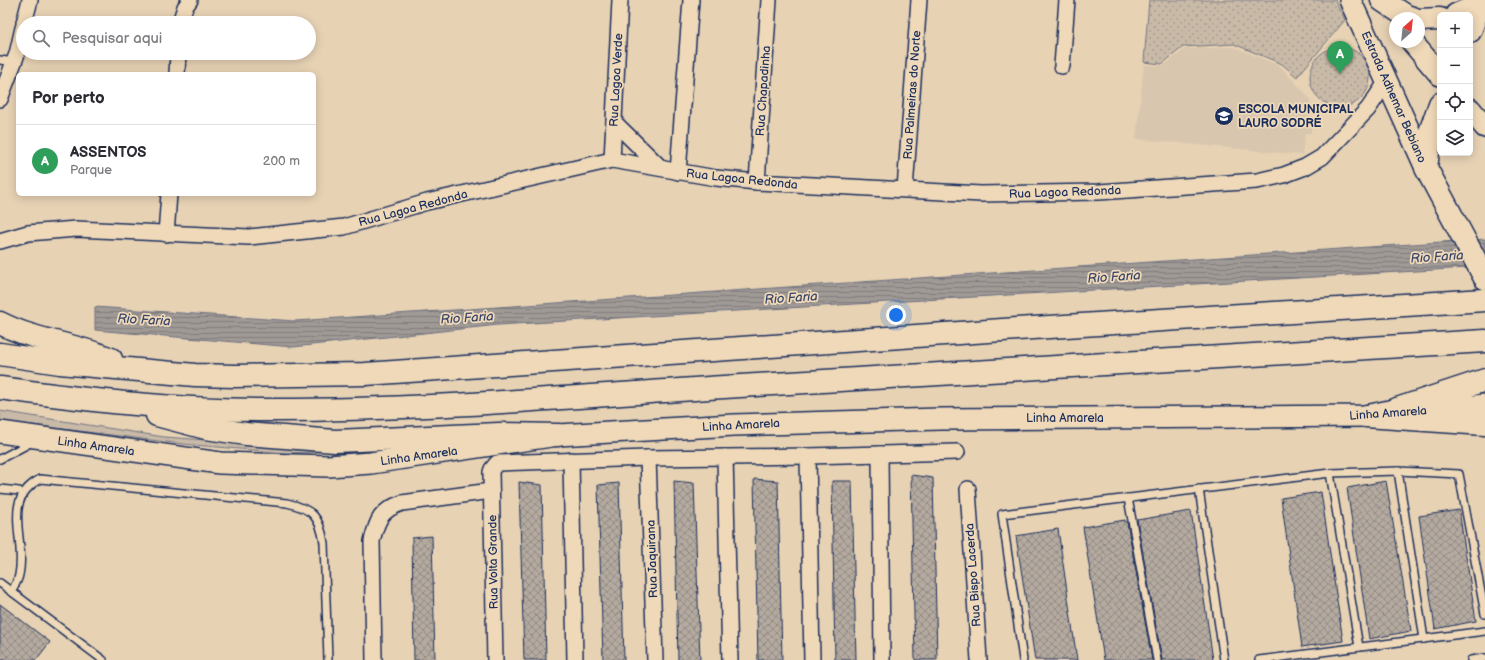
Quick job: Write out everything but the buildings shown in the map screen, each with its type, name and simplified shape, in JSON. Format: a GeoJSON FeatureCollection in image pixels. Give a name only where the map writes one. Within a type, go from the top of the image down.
{"type":"FeatureCollection","features":[{"type":"Feature","properties":{"kind":"main road","name":"Estrada Adhemar Bebiano"},"geometry":{"type":"LineString","coordinates":[[1350,0],[1426,168],[1485,278]]}},
{"type":"Feature","properties":{"kind":"main road"},"geometry":{"type":"LineString","coordinates":[[1381,0],[1400,12]]}},
{"type":"Feature","properties":{"kind":"main road"},"geometry":{"type":"LineString","coordinates":[[1381,0],[1390,12]]}},
{"type":"Feature","properties":{"kind":"main road"},"geometry":{"type":"LineString","coordinates":[[1462,12],[1482,2]]}},
{"type":"Feature","properties":{"kind":"main road"},"geometry":{"type":"LineString","coordinates":[[1473,24],[1482,2]]}},
{"type":"Feature","properties":{"kind":"main road"},"geometry":{"type":"LineString","coordinates":[[1425,20],[1437,19]]}},
{"type":"Feature","properties":{"kind":"main road"},"geometry":{"type":"LineString","coordinates":[[1417,48],[1437,71]]}},
{"type":"Feature","properties":{"kind":"main road"},"geometry":{"type":"LineString","coordinates":[[1426,168],[1431,129],[1437,112]]}},
{"type":"Feature","properties":{"kind":"main road"},"geometry":{"type":"LineString","coordinates":[[1473,113],[1485,127]]}},
{"type":"Feature","properties":{"kind":"main road"},"geometry":{"type":"LineString","coordinates":[[0,354],[60,363],[235,376],[365,374],[1017,329],[1485,300]]}},
{"type":"Feature","properties":{"kind":"main road"},"geometry":{"type":"LineString","coordinates":[[0,323],[50,342],[93,352],[140,370]]}},
{"type":"Feature","properties":{"kind":"main road"},"geometry":{"type":"LineString","coordinates":[[0,388],[119,403],[258,410],[432,406],[1485,341]]}},
{"type":"Feature","properties":{"kind":"main road"},"geometry":{"type":"LineString","coordinates":[[1394,410],[1485,380]]}},
{"type":"Feature","properties":{"kind":"main road"},"geometry":{"type":"LineString","coordinates":[[119,403],[206,428],[246,434],[335,441],[499,434],[558,435]]}},
{"type":"Feature","properties":{"kind":"main road","name":"Linha Amarela"},"geometry":{"type":"LineString","coordinates":[[0,432],[220,463],[328,466],[372,463],[558,435],[840,421],[1366,416],[1394,410],[1447,409],[1485,405]]}},
{"type":"Feature","properties":{"kind":"main road"},"geometry":{"type":"LineString","coordinates":[[1366,416],[1485,424]]}},
{"type":"Feature","properties":{"kind":"street"},"geometry":{"type":"LineString","coordinates":[[26,16],[30,0]]}},
{"type":"Feature","properties":{"kind":"street"},"geometry":{"type":"LineString","coordinates":[[182,16],[185,7],[190,0]]}},
{"type":"Feature","properties":{"kind":"street","name":"Rua Lagoa Verde"},"geometry":{"type":"LineString","coordinates":[[612,160],[620,0]]}},
{"type":"Feature","properties":{"kind":"street"},"geometry":{"type":"LineString","coordinates":[[678,172],[692,0]]}},
{"type":"Feature","properties":{"kind":"street","name":"Rua Chapadinha"},"geometry":{"type":"LineString","coordinates":[[757,182],[768,0]]}},
{"type":"Feature","properties":{"kind":"street","name":"Rua Palmeiras do Norte"},"geometry":{"type":"LineString","coordinates":[[904,189],[919,0]]}},
{"type":"Feature","properties":{"kind":"street"},"geometry":{"type":"LineString","coordinates":[[1062,66],[1067,0]]}},
{"type":"Feature","properties":{"kind":"street"},"geometry":{"type":"LineString","coordinates":[[0,99],[7,61],[16,42]]}},
{"type":"Feature","properties":{"kind":"street"},"geometry":{"type":"LineString","coordinates":[[177,72],[178,60]]}},
{"type":"Feature","properties":{"kind":"street","name":"Rua Lagoa Redonda"},"geometry":{"type":"LineString","coordinates":[[0,241],[28,233],[76,229],[249,237],[344,227],[427,202],[612,160],[678,172],[757,182],[981,194],[1099,192],[1257,181],[1284,175],[1305,168],[1322,157],[1368,109],[1387,81]]}},
{"type":"Feature","properties":{"kind":"street"},"geometry":{"type":"LineString","coordinates":[[1368,109],[1396,102]]}},
{"type":"Feature","properties":{"kind":"street"},"geometry":{"type":"LineString","coordinates":[[614,122],[661,168]]}},
{"type":"Feature","properties":{"kind":"street"},"geometry":{"type":"LineString","coordinates":[[166,234],[169,196]]}},
{"type":"Feature","properties":{"kind":"street"},"geometry":{"type":"LineString","coordinates":[[574,660],[571,460],[957,452]]}},
{"type":"Feature","properties":{"kind":"street"},"geometry":{"type":"LineString","coordinates":[[880,454],[882,660]]}},
{"type":"Feature","properties":{"kind":"street"},"geometry":{"type":"LineString","coordinates":[[808,456],[812,660]]}},
{"type":"Feature","properties":{"kind":"street"},"geometry":{"type":"LineString","coordinates":[[725,457],[730,660]]}},
{"type":"Feature","properties":{"kind":"street","name":"Rua Jaquirana"},"geometry":{"type":"LineString","coordinates":[[648,458],[655,660]]}},
{"type":"Feature","properties":{"kind":"street","name":"Rua Volta Grande"},"geometry":{"type":"LineString","coordinates":[[496,660],[491,472],[494,465],[504,462],[571,460]]}},
{"type":"Feature","properties":{"kind":"street","name":"Rua Bispo Lacerda"},"geometry":{"type":"LineString","coordinates":[[968,489],[979,660]]}},
{"type":"Feature","properties":{"kind":"street"},"geometry":{"type":"LineString","coordinates":[[374,660],[372,541],[382,514],[390,507],[402,503],[491,491]]}},
{"type":"Feature","properties":{"kind":"lane"},"geometry":{"type":"LineString","coordinates":[[0,459],[39,438]]}},
{"type":"Feature","properties":{"kind":"lane"},"geometry":{"type":"LineString","coordinates":[[1398,471],[1424,639]]}},
{"type":"Feature","properties":{"kind":"lane"},"geometry":{"type":"LineString","coordinates":[[1023,660],[1002,514],[1330,473],[1398,471],[1459,474],[1485,614]]}},
{"type":"Feature","properties":{"kind":"lane"},"geometry":{"type":"LineString","coordinates":[[1330,473],[1359,647]]}},
{"type":"Feature","properties":{"kind":"lane"},"geometry":{"type":"LineString","coordinates":[[11,592],[20,576],[20,558],[12,521],[12,506],[19,491],[29,483],[40,479],[53,479],[287,503],[309,510],[316,517],[322,529],[324,543],[328,660]]}},
{"type":"Feature","properties":{"kind":"lane"},"geometry":{"type":"LineString","coordinates":[[0,489],[19,491]]}},
{"type":"Feature","properties":{"kind":"lane"},"geometry":{"type":"LineString","coordinates":[[1199,489],[1224,660]]}},
{"type":"Feature","properties":{"kind":"lane"},"geometry":{"type":"LineString","coordinates":[[1128,498],[1157,660]]}},
{"type":"Feature","properties":{"kind":"lane"},"geometry":{"type":"LineString","coordinates":[[0,583],[103,660]]}},
{"type":"Feature","properties":{"kind":"lane"},"geometry":{"type":"LineString","coordinates":[[1259,660],[1485,631]]}},
{"type":"Feature","properties":{"kind":"lane"},"geometry":{"type":"LineString","coordinates":[[1471,660],[1485,658]]}},
{"type":"Feature","properties":{"kind":"shaded area"},"geometry":{"type":"Polygon","coordinates":[[[1149,0],[1335,0],[1345,20],[1297,77],[1282,64],[1234,44],[1183,47],[1162,64],[1144,62],[1149,0]]]}},
{"type":"Feature","properties":{"kind":"shaded area","name":"ESCOLA MUNICIPAL LAURO SODRÉ"},"geometry":{"type":"Polygon","coordinates":[[[1234,47],[1280,66],[1310,99],[1311,133],[1305,133],[1302,155],[1136,139],[1144,65],[1163,66],[1185,49],[1234,47]]]}},
{"type":"Feature","properties":{"kind":"shaded area"},"geometry":{"type":"Polygon","coordinates":[[[1340,47],[1357,52],[1365,60],[1370,77],[1365,94],[1357,102],[1340,107],[1323,102],[1315,94],[1310,77],[1315,60],[1323,52],[1340,47]]]}},
{"type":"Feature","properties":{"kind":"shaded area"},"geometry":{"type":"Polygon","coordinates":[[[0,411],[164,437],[290,446],[352,447],[319,452],[285,453],[183,444],[0,421],[0,411]]]}},
{"type":"Feature","properties":{"kind":"water","name":"Rio Faria"},"geometry":{"type":"Polygon","coordinates":[[[1485,239],[1485,267],[498,325],[293,347],[95,330],[95,307],[295,321],[1485,239]]]}},
{"type":"Feature","properties":{"kind":"place","name":"ASSENTOS"},"geometry":{"type":"Point","coordinates":[1340,74]}},
{"type":"Feature","properties":{"kind":"place","name":"ESCOLA MUNICIPAL LAURO SODRÉ"},"geometry":{"type":"Point","coordinates":[1224,116]}}]}
